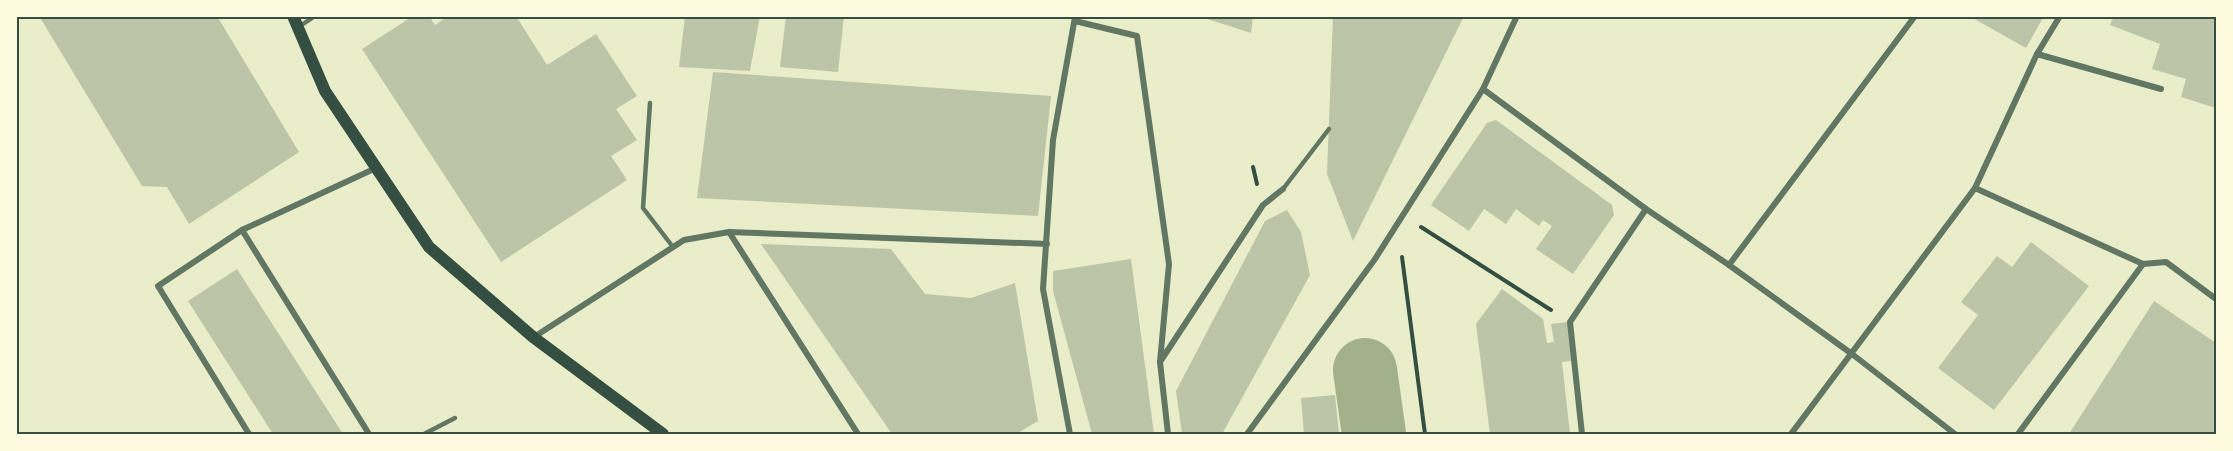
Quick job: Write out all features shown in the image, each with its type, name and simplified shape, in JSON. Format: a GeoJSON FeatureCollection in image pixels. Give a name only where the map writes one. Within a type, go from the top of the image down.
{"type":"FeatureCollection","features":[{"type":"Feature","properties":{"kind":"main road"},"geometry":{"type":"LineString","coordinates":[[295,22],[325,92],[429,247],[533,337],[663,435]]}},
{"type":"Feature","properties":{"kind":"street"},"geometry":{"type":"LineString","coordinates":[[1247,435],[1398,224],[1483,89],[1517,16]]}},
{"type":"Feature","properties":{"kind":"street"},"geometry":{"type":"LineString","coordinates":[[1729,265],[1915,16]]}},
{"type":"Feature","properties":{"kind":"street"},"geometry":{"type":"LineString","coordinates":[[1791,435],[1975,188],[2037,54],[2060,16]]}},
{"type":"Feature","properties":{"kind":"street"},"geometry":{"type":"LineString","coordinates":[[1070,435],[1043,289],[1053,140],[1075,19],[1137,36],[1169,264],[1160,362],[1168,435]]}},
{"type":"Feature","properties":{"kind":"street"},"geometry":{"type":"LineString","coordinates":[[2037,54],[2161,89]]}},
{"type":"Feature","properties":{"kind":"street"},"geometry":{"type":"LineString","coordinates":[[1483,89],[1646,209],[1729,265],[1852,354],[1955,435]]}},
{"type":"Feature","properties":{"kind":"street"},"geometry":{"type":"LineString","coordinates":[[249,435],[158,286],[242,230],[376,168]]}},
{"type":"Feature","properties":{"kind":"street"},"geometry":{"type":"LineString","coordinates":[[1975,188],[2143,264],[2166,262],[2217,298]]}},
{"type":"Feature","properties":{"kind":"street"},"geometry":{"type":"LineString","coordinates":[[1160,362],[1263,205],[1283,189]]}},
{"type":"Feature","properties":{"kind":"street"},"geometry":{"type":"LineString","coordinates":[[1582,435],[1570,322],[1646,209]]}},
{"type":"Feature","properties":{"kind":"street"},"geometry":{"type":"LineString","coordinates":[[242,230],[369,435]]}},
{"type":"Feature","properties":{"kind":"street"},"geometry":{"type":"LineString","coordinates":[[533,337],[684,240],[729,232],[1047,244]]}},
{"type":"Feature","properties":{"kind":"street"},"geometry":{"type":"LineString","coordinates":[[729,232],[858,435]]}},
{"type":"Feature","properties":{"kind":"street"},"geometry":{"type":"LineString","coordinates":[[2018,435],[2143,264]]}},
{"type":"Feature","properties":{"kind":"lane"},"geometry":{"type":"LineString","coordinates":[[295,22],[315,16]]}},
{"type":"Feature","properties":{"kind":"lane"},"geometry":{"type":"LineString","coordinates":[[650,103],[643,207],[673,247]]}},
{"type":"Feature","properties":{"kind":"lane"},"geometry":{"type":"LineString","coordinates":[[1283,189],[1329,129]]}},
{"type":"Feature","properties":{"kind":"lane"},"geometry":{"type":"LineString","coordinates":[[424,435],[455,418]]}},
{"type":"Feature","properties":{"kind":"path"},"geometry":{"type":"LineString","coordinates":[[1402,216],[1570,322]]}},
{"type":"Feature","properties":{"kind":"path"},"geometry":{"type":"LineString","coordinates":[[1398,224],[1425,435]]}},
{"type":"Feature","properties":{"kind":"building"},"geometry":{"type":"Polygon","coordinates":[[[39,16],[217,16],[299,152],[189,224],[167,187],[142,186],[39,16]]]}},
{"type":"Feature","properties":{"kind":"building"},"geometry":{"type":"Polygon","coordinates":[[[413,16],[429,16],[435,25],[448,16],[516,16],[547,65],[596,34],[637,96],[616,109],[637,140],[611,156],[627,180],[501,262],[362,49],[413,16]]]}},
{"type":"Feature","properties":{"kind":"building"},"geometry":{"type":"Polygon","coordinates":[[[685,16],[760,16],[750,71],[679,67],[685,16]]]}},
{"type":"Feature","properties":{"kind":"building"},"geometry":{"type":"Polygon","coordinates":[[[786,16],[844,16],[838,72],[780,67],[786,16]]]}},
{"type":"Feature","properties":{"kind":"building"},"geometry":{"type":"Polygon","coordinates":[[[1201,16],[1253,16],[1251,33],[1201,17],[1201,16]]]}},
{"type":"Feature","properties":{"kind":"building"},"geometry":{"type":"Polygon","coordinates":[[[1333,16],[1464,16],[1353,241],[1327,174],[1333,16]]]}},
{"type":"Feature","properties":{"kind":"building"},"geometry":{"type":"Polygon","coordinates":[[[1969,16],[2044,16],[2026,48],[1969,16]]]}},
{"type":"Feature","properties":{"kind":"building"},"geometry":{"type":"Polygon","coordinates":[[[2114,16],[2216,16],[2216,108],[2181,97],[2186,79],[2152,69],[2160,44],[2110,25],[2114,16]]]}},
{"type":"Feature","properties":{"kind":"building"},"geometry":{"type":"Polygon","coordinates":[[[713,72],[1051,96],[1038,216],[697,198],[713,72]]]}},
{"type":"Feature","properties":{"kind":"building"},"geometry":{"type":"Polygon","coordinates":[[[1496,120],[1612,205],[1614,215],[1573,274],[1536,249],[1552,226],[1543,220],[1539,226],[1516,209],[1506,224],[1484,209],[1469,231],[1431,205],[1487,123],[1496,120]]]}},
{"type":"Feature","properties":{"kind":"building"},"geometry":{"type":"Polygon","coordinates":[[[1287,210],[1301,232],[1310,275],[1222,434],[1182,434],[1176,391],[1265,221],[1287,210]]]}},
{"type":"Feature","properties":{"kind":"building"},"geometry":{"type":"Polygon","coordinates":[[[2031,242],[2089,286],[1994,410],[1938,368],[1978,315],[1961,302],[1997,256],[2012,267],[2031,242]]]}},
{"type":"Feature","properties":{"kind":"building"},"geometry":{"type":"Polygon","coordinates":[[[761,244],[891,249],[925,294],[971,298],[1015,283],[1038,421],[1016,434],[892,434],[761,244]]]}},
{"type":"Feature","properties":{"kind":"building"},"geometry":{"type":"Polygon","coordinates":[[[1131,259],[1154,434],[1092,434],[1053,291],[1053,271],[1131,259]]]}},
{"type":"Feature","properties":{"kind":"building"},"geometry":{"type":"Polygon","coordinates":[[[237,269],[343,434],[273,434],[188,301],[237,269]]]}},
{"type":"Feature","properties":{"kind":"building"},"geometry":{"type":"Polygon","coordinates":[[[1502,289],[1543,319],[1547,343],[1554,342],[1551,324],[1568,322],[1572,361],[1562,362],[1570,434],[1490,434],[1476,324],[1502,289]]]}},
{"type":"Feature","properties":{"kind":"building"},"geometry":{"type":"Polygon","coordinates":[[[2154,301],[2216,343],[2216,434],[2069,434],[2154,301]]]}},
{"type":"Feature","properties":{"kind":"building"},"geometry":{"type":"Polygon","coordinates":[[[1335,395],[1339,434],[1304,434],[1301,398],[1335,395]]]}},
{"type":"Feature","properties":{"kind":"waterway"},"geometry":{"type":"LineString","coordinates":[[1365,370],[1374,434]]}}]}
